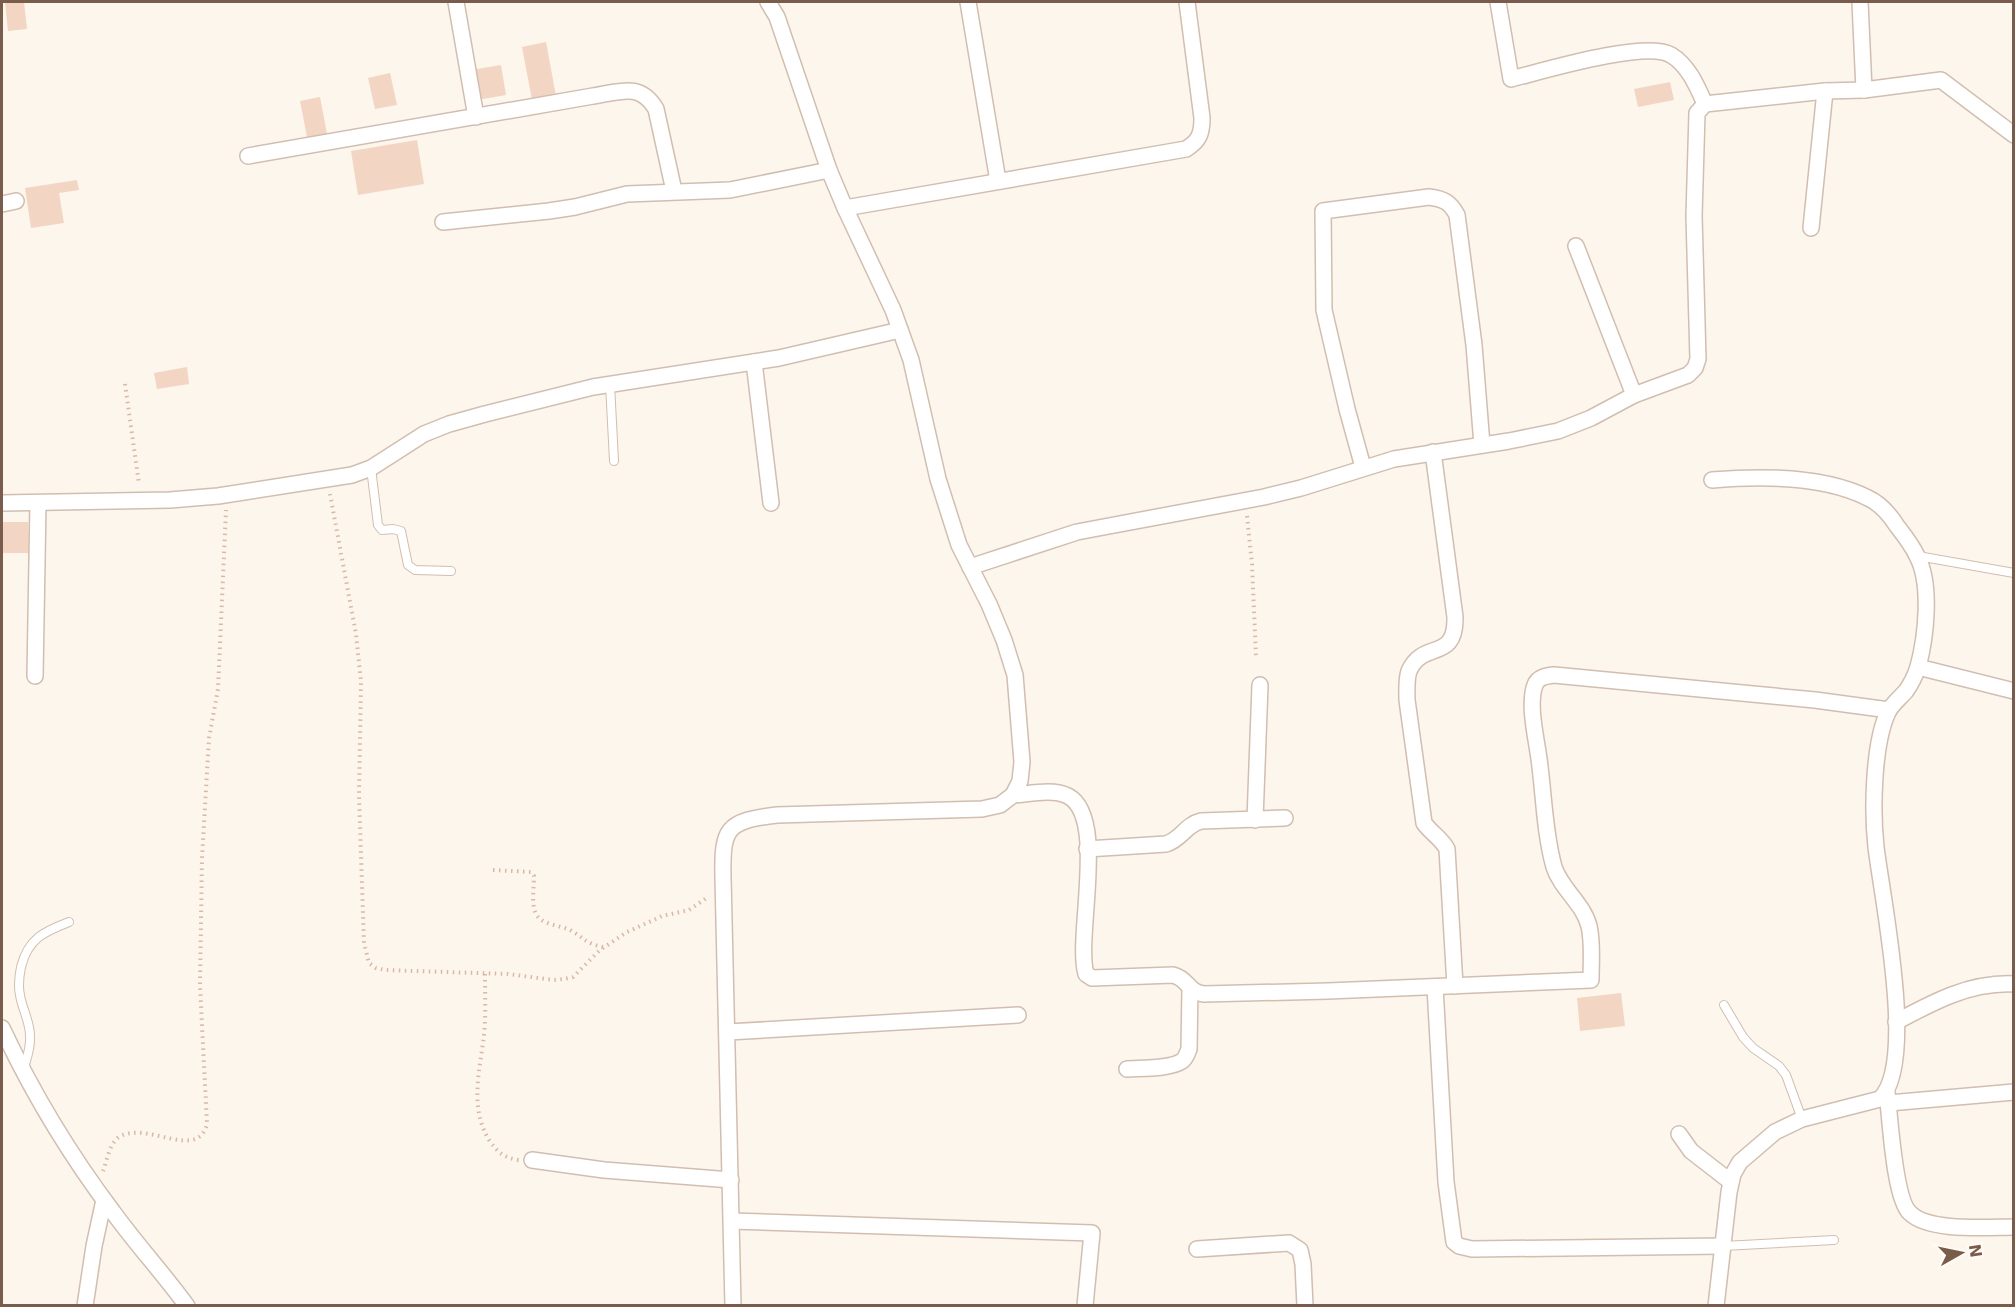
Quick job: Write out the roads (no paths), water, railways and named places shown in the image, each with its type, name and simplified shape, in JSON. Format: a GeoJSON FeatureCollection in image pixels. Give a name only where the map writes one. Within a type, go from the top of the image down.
{"type":"FeatureCollection","features":[{"type":"Feature","properties":{"kind":"street"},"geometry":{"type":"LineString","coordinates":[[456,2],[476,117]]}},
{"type":"Feature","properties":{"kind":"street"},"geometry":{"type":"LineString","coordinates":[[734,1305],[722,847],[726,834],[736,824],[749,818],[777,815],[982,809],[1000,805],[1013,795],[1020,782],[1022,762],[1015,675],[1004,640],[959,545],[938,479],[911,360],[893,310],[829,170],[777,17],[768,2]]}},
{"type":"Feature","properties":{"kind":"street"},"geometry":{"type":"LineString","coordinates":[[968,2],[998,181]]}},
{"type":"Feature","properties":{"kind":"street"},"geometry":{"type":"LineString","coordinates":[[845,208],[1186,149],[1197,142],[1202,132],[1202,109],[1187,2]]}},
{"type":"Feature","properties":{"kind":"street"},"geometry":{"type":"LineString","coordinates":[[1498,2],[1511,79],[1585,61],[1644,50],[1660,50],[1672,56],[1686,68],[1705,104]]}},
{"type":"Feature","properties":{"kind":"street"},"geometry":{"type":"LineString","coordinates":[[1860,2],[1864,90]]}},
{"type":"Feature","properties":{"kind":"street"},"geometry":{"type":"LineString","coordinates":[[970,567],[1077,532],[1301,488],[1394,459],[1558,431],[1591,418],[1634,395],[1688,375],[1695,368],[1698,359],[1694,251],[1696,126],[1698,113],[1705,104],[1825,91],[1864,90],[1941,80],[2013,135]]}},
{"type":"Feature","properties":{"kind":"street"},"geometry":{"type":"LineString","coordinates":[[1811,228],[1825,91]]}},
{"type":"Feature","properties":{"kind":"street"},"geometry":{"type":"LineString","coordinates":[[248,156],[624,92],[638,92],[649,98],[656,109],[674,191]]}},
{"type":"Feature","properties":{"kind":"street"},"geometry":{"type":"LineString","coordinates":[[443,222],[549,212],[627,194],[729,190],[829,170]]}},
{"type":"Feature","properties":{"kind":"street"},"geometry":{"type":"LineString","coordinates":[[1363,468],[1324,310],[1323,211],[1429,197],[1442,198],[1451,205],[1457,215],[1474,345],[1482,445]]}},
{"type":"Feature","properties":{"kind":"street"},"geometry":{"type":"LineString","coordinates":[[1576,246],[1634,395]]}},
{"type":"Feature","properties":{"kind":"street"},"geometry":{"type":"LineString","coordinates":[[2,503],[141,501],[227,494],[352,475],[371,468],[424,434],[449,424],[547,398],[610,384],[754,362],[900,330]]}},
{"type":"Feature","properties":{"kind":"street"},"geometry":{"type":"LineString","coordinates":[[754,362],[771,502]]}},
{"type":"Feature","properties":{"kind":"street"},"geometry":{"type":"LineString","coordinates":[[1433,452],[1455,617],[1455,633],[1450,643],[1427,652],[1417,660],[1410,670],[1407,681],[1407,699],[1424,823],[1447,849],[1455,986]]}},
{"type":"Feature","properties":{"kind":"street"},"geometry":{"type":"LineString","coordinates":[[1712,480],[1752,477],[1790,478],[1862,495],[1882,508],[1918,556],[1924,575],[1926,596],[1922,644],[1918,667],[1906,691],[1889,710],[1883,727],[1875,817],[1876,845],[1892,964],[1896,1022],[1888,1097],[1899,1188],[1903,1204],[1910,1214],[1923,1221],[1942,1225],[2013,1227]]}},
{"type":"Feature","properties":{"kind":"street"},"geometry":{"type":"LineString","coordinates":[[35,676],[38,502]]}},
{"type":"Feature","properties":{"kind":"street"},"geometry":{"type":"LineString","coordinates":[[1918,667],[2013,691]]}},
{"type":"Feature","properties":{"kind":"street"},"geometry":{"type":"LineString","coordinates":[[1013,795],[1058,793],[1069,796],[1078,805],[1084,819],[1088,849],[1088,892],[1083,955],[1086,974],[1092,978],[1173,975],[1181,976],[1190,988],[1198,993],[1236,994],[1591,980],[1589,924],[1554,868],[1548,838],[1533,719],[1532,695],[1536,682],[1543,676],[1554,675],[1815,700],[1889,710]]}},
{"type":"Feature","properties":{"kind":"street"},"geometry":{"type":"LineString","coordinates":[[1255,820],[1260,685]]}},
{"type":"Feature","properties":{"kind":"street"},"geometry":{"type":"LineString","coordinates":[[1088,849],[1166,844],[1175,841],[1192,823],[1201,821],[1285,818]]}},
{"type":"Feature","properties":{"kind":"street"},"geometry":{"type":"LineString","coordinates":[[1896,1022],[1964,990],[1982,985],[2013,984]]}},
{"type":"Feature","properties":{"kind":"street"},"geometry":{"type":"LineString","coordinates":[[1435,987],[1446,1182],[1454,1242],[1459,1246],[1472,1249],[1723,1246]]}},
{"type":"Feature","properties":{"kind":"street"},"geometry":{"type":"LineString","coordinates":[[1127,1070],[1173,1065],[1186,1057],[1189,1049],[1190,988]]}},
{"type":"Feature","properties":{"kind":"street"},"geometry":{"type":"LineString","coordinates":[[728,1032],[1018,1016]]}},
{"type":"Feature","properties":{"kind":"street"},"geometry":{"type":"LineString","coordinates":[[2,1028],[23,1072],[100,1194],[187,1305]]}},
{"type":"Feature","properties":{"kind":"street"},"geometry":{"type":"LineString","coordinates":[[1716,1305],[1731,1182],[1740,1162],[1775,1132],[1802,1119],[1888,1097],[2013,1092]]}},
{"type":"Feature","properties":{"kind":"street"},"geometry":{"type":"LineString","coordinates":[[1679,1134],[1691,1150],[1731,1182]]}},
{"type":"Feature","properties":{"kind":"street"},"geometry":{"type":"LineString","coordinates":[[532,1160],[604,1170],[731,1179]]}},
{"type":"Feature","properties":{"kind":"street"},"geometry":{"type":"LineString","coordinates":[[85,1305],[100,1194]]}},
{"type":"Feature","properties":{"kind":"street"},"geometry":{"type":"LineString","coordinates":[[732,1221],[1092,1233],[1085,1305]]}},
{"type":"Feature","properties":{"kind":"street"},"geometry":{"type":"LineString","coordinates":[[1197,1249],[1289,1243],[1300,1250],[1305,1305]]}},
{"type":"Feature","properties":{"kind":"lane"},"geometry":{"type":"LineString","coordinates":[[610,384],[615,461]]}},
{"type":"Feature","properties":{"kind":"lane"},"geometry":{"type":"LineString","coordinates":[[371,468],[378,525],[382,530],[400,531],[408,565],[416,570],[451,571]]}},
{"type":"Feature","properties":{"kind":"lane"},"geometry":{"type":"LineString","coordinates":[[1918,556],[2013,573]]}},
{"type":"Feature","properties":{"kind":"lane"},"geometry":{"type":"LineString","coordinates":[[23,1072],[29,1050],[30,1035],[28,1020],[19,993],[23,958],[30,944],[38,937],[69,922]]}},
{"type":"Feature","properties":{"kind":"lane"},"geometry":{"type":"LineString","coordinates":[[1724,1005],[1743,1037],[1753,1048],[1779,1066],[1786,1075],[1802,1119]]}},
{"type":"Feature","properties":{"kind":"lane"},"geometry":{"type":"LineString","coordinates":[[1723,1246],[1834,1240]]}}]}
